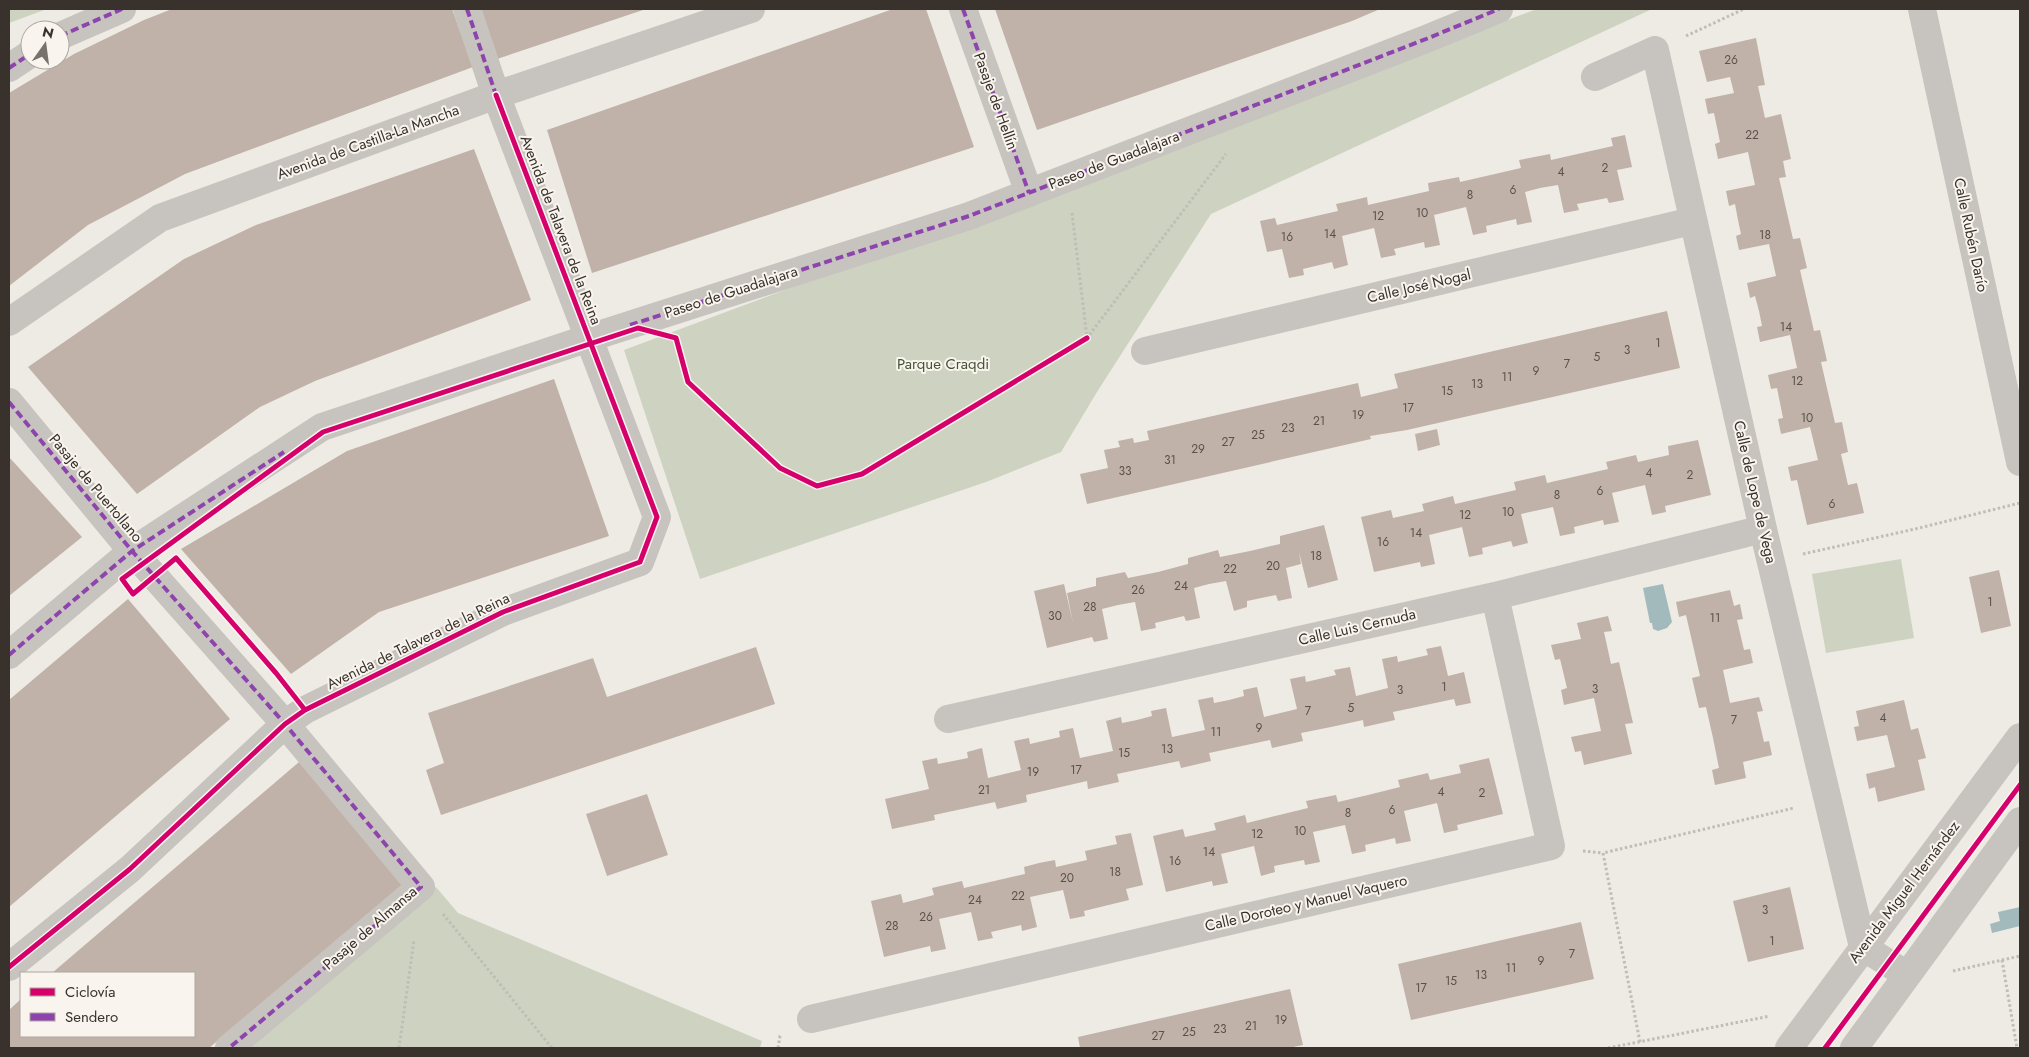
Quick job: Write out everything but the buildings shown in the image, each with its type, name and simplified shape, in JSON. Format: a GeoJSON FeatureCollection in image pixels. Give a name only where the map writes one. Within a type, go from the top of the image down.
{"type":"FeatureCollection","features":[{"type":"Feature","properties":{"kind":"street"},"geometry":{"type":"LineString","coordinates":[[70,32],[122,9]]}},
{"type":"Feature","properties":{"kind":"street","name":"Avenida de Talavera de la Reina"},"geometry":{"type":"LineString","coordinates":[[9,967],[130,869],[285,724],[305,710],[503,612],[640,562],[657,517],[496,95],[467,9]]}},
{"type":"Feature","properties":{"kind":"street","name":"Avenida de Castilla-La Mancha"},"geometry":{"type":"LineString","coordinates":[[9,322],[160,218],[496,95],[751,9]]}},
{"type":"Feature","properties":{"kind":"street","name":"Pasaje de Hellín"},"geometry":{"type":"LineString","coordinates":[[963,9],[1029,193]]}},
{"type":"Feature","properties":{"kind":"street","name":"Paseo de Guadalajara"},"geometry":{"type":"LineString","coordinates":[[9,655],[132,552],[322,427],[589,338],[969,216],[1500,9]]}},
{"type":"Feature","properties":{"kind":"street","name":"Calle Rubén Darío"},"geometry":{"type":"LineString","coordinates":[[1922,9],[2020,462]]}},
{"type":"Feature","properties":{"kind":"street"},"geometry":{"type":"LineString","coordinates":[[1595,77],[1656,50]]}},
{"type":"Feature","properties":{"kind":"street","name":"Calle de Lope de Vega"},"geometry":{"type":"LineString","coordinates":[[1656,50],[1692,221],[1763,529],[1863,947]]}},
{"type":"Feature","properties":{"kind":"street"},"geometry":{"type":"LineString","coordinates":[[9,68],[20,61]]}},
{"type":"Feature","properties":{"kind":"street","name":"Calle José Nogal"},"geometry":{"type":"LineString","coordinates":[[1146,351],[1692,221]]}},
{"type":"Feature","properties":{"kind":"street","name":"Pasaje de Puertollano"},"geometry":{"type":"LineString","coordinates":[[9,402],[132,552],[285,724]]}},
{"type":"Feature","properties":{"kind":"street","name":"Calle Luis Cernuda"},"geometry":{"type":"LineString","coordinates":[[948,719],[1495,596],[1763,529]]}},
{"type":"Feature","properties":{"kind":"street","name":"Calle Doroteo y Manuel Vaquero"},"geometry":{"type":"LineString","coordinates":[[811,1019],[1552,846],[1495,596]]}},
{"type":"Feature","properties":{"kind":"street","name":"Pasaje de Almansa"},"geometry":{"type":"LineString","coordinates":[[229,1048],[421,887],[285,724]]}},
{"type":"Feature","properties":{"kind":"street","name":"Avenida Miguel Hernández"},"geometry":{"type":"LineString","coordinates":[[1789,1048],[2020,737]]}},
{"type":"Feature","properties":{"kind":"street"},"geometry":{"type":"LineString","coordinates":[[1854,1048],[2020,820]]}},
{"type":"Feature","properties":{"kind":"street"},"geometry":{"type":"LineString","coordinates":[[1863,947],[1904,979]]}},
{"type":"Feature","properties":{"kind":"path"},"geometry":{"type":"LineString","coordinates":[[1656,50],[1744,9]]}},
{"type":"Feature","properties":{"kind":"path"},"geometry":{"type":"LineString","coordinates":[[1079,343],[1087,338],[1230,148]]}},
{"type":"Feature","properties":{"kind":"path"},"geometry":{"type":"LineString","coordinates":[[1068,177],[1087,338]]}},
{"type":"Feature","properties":{"kind":"path"},"geometry":{"type":"LineString","coordinates":[[1771,561],[1915,529],[2020,503]]}},
{"type":"Feature","properties":{"kind":"path"},"geometry":{"type":"LineString","coordinates":[[1640,1042],[1602,854],[1828,801]]}},
{"type":"Feature","properties":{"kind":"path"},"geometry":{"type":"LineString","coordinates":[[399,1048],[421,887]]}},
{"type":"Feature","properties":{"kind":"path"},"geometry":{"type":"LineString","coordinates":[[421,887],[552,1048]]}},
{"type":"Feature","properties":{"kind":"path"},"geometry":{"type":"LineString","coordinates":[[1904,979],[2020,956]]}},
{"type":"Feature","properties":{"kind":"path"},"geometry":{"type":"LineString","coordinates":[[2002,960],[2017,1048]]}},
{"type":"Feature","properties":{"kind":"path"},"geometry":{"type":"LineString","coordinates":[[1608,1048],[1820,1005]]}},
{"type":"Feature","properties":{"kind":"green space"},"geometry":{"type":"Polygon","coordinates":[[[9,9],[47,9],[9,23],[9,9]]]}},
{"type":"Feature","properties":{"kind":"green space","name":"Parque Craqdi"},"geometry":{"type":"Polygon","coordinates":[[[1537,9],[1652,9],[1211,214],[1097,392],[1061,452],[986,482],[700,579],[624,350],[1537,9]]]}},
{"type":"Feature","properties":{"kind":"green space"},"geometry":{"type":"Polygon","coordinates":[[[1901,559],[1914,638],[1826,653],[1812,574],[1901,559]]]}},
{"type":"Feature","properties":{"kind":"green space"},"geometry":{"type":"Polygon","coordinates":[[[436,887],[458,913],[762,1041],[760,1048],[247,1048],[436,887]]]}},
{"type":"Feature","properties":{"kind":"water"},"geometry":{"type":"Polygon","coordinates":[[[1663,584],[1672,622],[1667,628],[1658,631],[1653,629],[1652,623],[1650,623],[1643,588],[1663,584]]]}},
{"type":"Feature","properties":{"kind":"water"},"geometry":{"type":"Polygon","coordinates":[[[2020,907],[2020,926],[1992,933],[1990,924],[2000,921],[1998,912],[2020,907]]]}},
{"type":"Feature","properties":{"kind":"marked path"},"geometry":{"type":"LineString","coordinates":[[70,32],[122,9]]}},
{"type":"Feature","properties":{"kind":"marked path"},"geometry":{"type":"LineString","coordinates":[[467,9],[496,95]]}},
{"type":"Feature","properties":{"kind":"marked path"},"geometry":{"type":"LineString","coordinates":[[963,9],[1029,193]]}},
{"type":"Feature","properties":{"kind":"marked path"},"geometry":{"type":"LineString","coordinates":[[630,325],[969,216],[1499,9]]}},
{"type":"Feature","properties":{"kind":"marked path"},"geometry":{"type":"LineString","coordinates":[[9,68],[20,61]]}},
{"type":"Feature","properties":{"kind":"marked path"},"geometry":{"type":"LineString","coordinates":[[9,402],[132,551],[285,724],[421,887],[229,1048]]}},
{"type":"Feature","properties":{"kind":"marked path"},"geometry":{"type":"LineString","coordinates":[[9,655],[132,551],[284,452]]}},
{"type":"Feature","properties":{"kind":"cycle path"},"geometry":{"type":"LineString","coordinates":[[9,967],[130,869],[285,724],[305,710],[503,612],[640,562],[657,517],[496,95]]}},
{"type":"Feature","properties":{"kind":"cycle path"},"geometry":{"type":"LineString","coordinates":[[305,710],[276,673],[176,558],[133,594],[122,579],[323,432],[638,328],[676,338],[688,382],[780,468],[817,486],[862,474],[1087,338]]}},
{"type":"Feature","properties":{"kind":"cycle path"},"geometry":{"type":"LineString","coordinates":[[1825,1048],[2020,785]]}}]}
